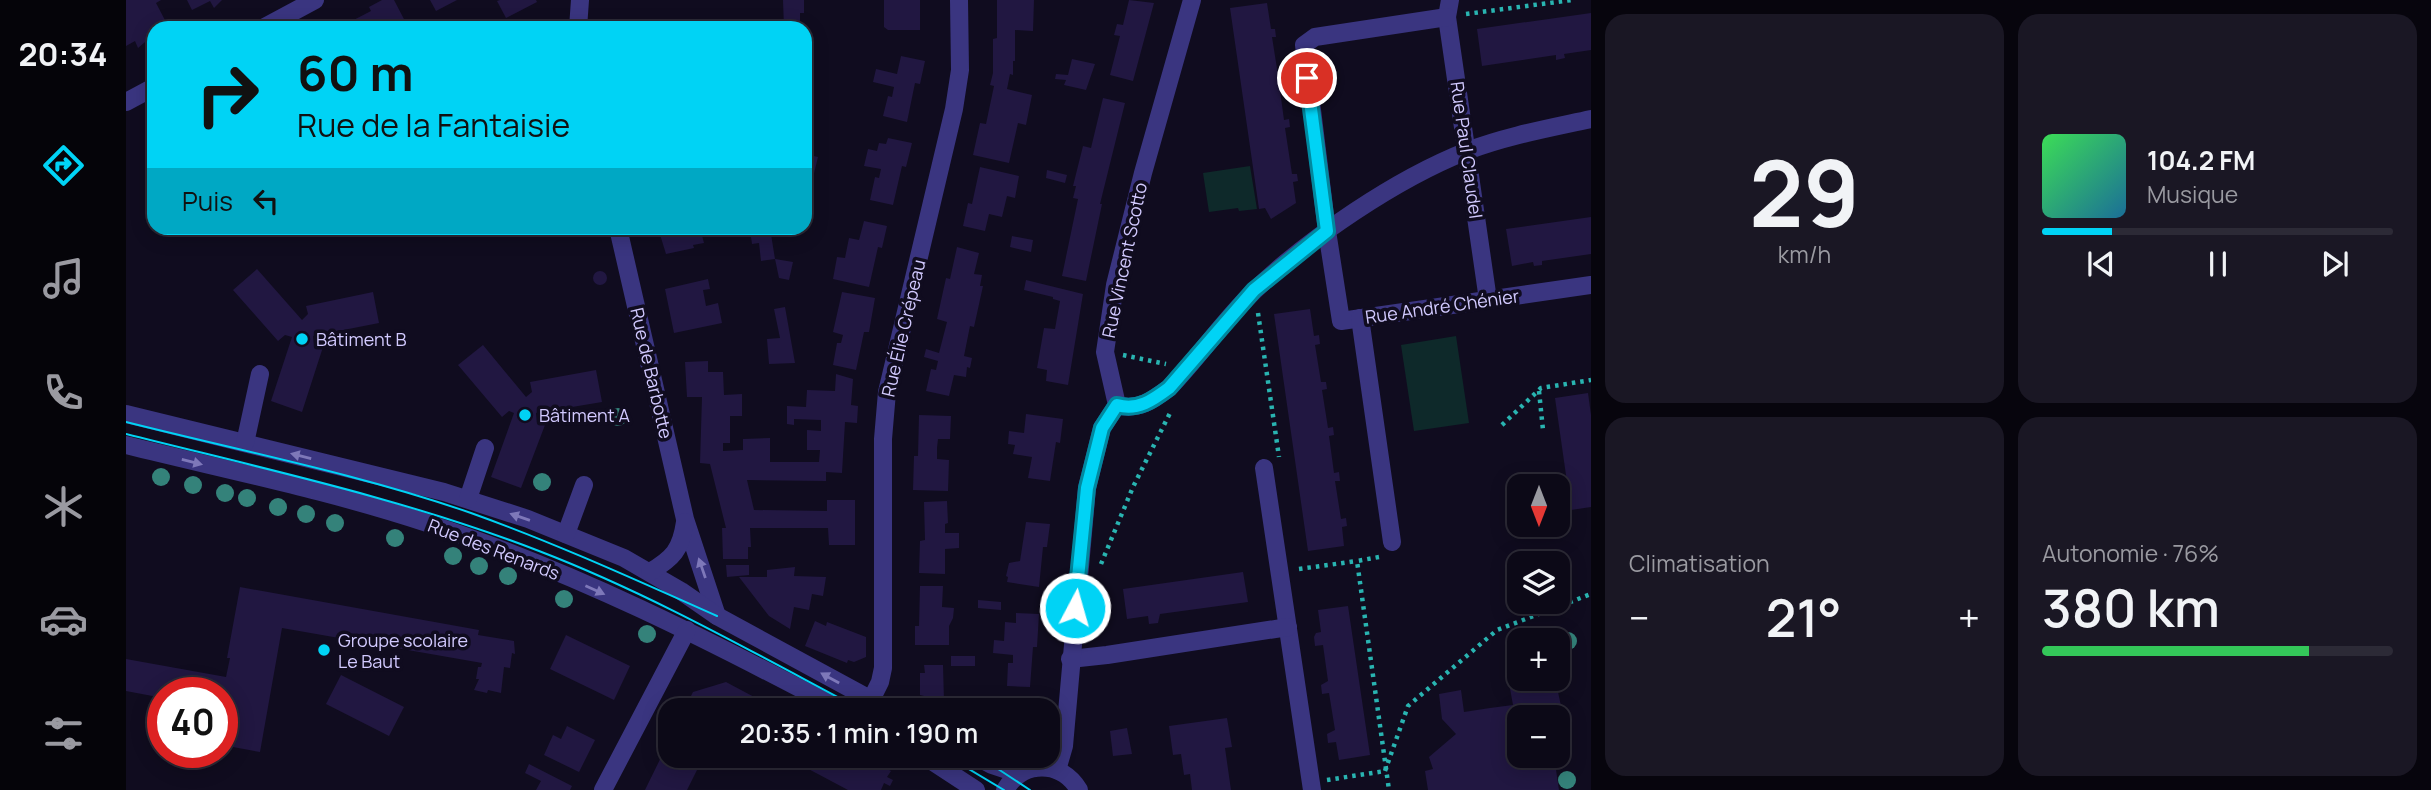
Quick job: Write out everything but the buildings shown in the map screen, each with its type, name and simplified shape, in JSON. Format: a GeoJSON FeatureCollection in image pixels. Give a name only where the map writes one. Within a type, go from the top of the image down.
{"type":"FeatureCollection","features":[{"type":"Feature","properties":{"kind":"street"},"geometry":{"type":"LineString","coordinates":[[276,21],[315,0]]}},
{"type":"Feature","properties":{"kind":"street"},"geometry":{"type":"LineString","coordinates":[[578,21],[580,0]]}},
{"type":"Feature","properties":{"kind":"street","name":"Rue Élie Crépeau"},"geometry":{"type":"LineString","coordinates":[[872,698],[883,668],[883,439],[887,392],[954,109],[960,70],[959,0]]}},
{"type":"Feature","properties":{"kind":"street","name":"Rue Vincent Scotto"},"geometry":{"type":"LineString","coordinates":[[1117,405],[1105,352],[1115,285],[1143,173],[1192,0]]}},
{"type":"Feature","properties":{"kind":"street"},"geometry":{"type":"LineString","coordinates":[[1327,231],[1304,45],[1315,37],[1448,8]]}},
{"type":"Feature","properties":{"kind":"street","name":"Rue Paul Claudel"},"geometry":{"type":"LineString","coordinates":[[1448,8],[1488,300]]}},
{"type":"Feature","properties":{"kind":"street"},"geometry":{"type":"LineString","coordinates":[[126,102],[147,90]]}},
{"type":"Feature","properties":{"kind":"street"},"geometry":{"type":"LineString","coordinates":[[1057,770],[1064,746],[1087,488],[1102,428],[1117,405],[1137,407],[1169,388],[1254,290],[1327,231],[1390,189],[1467,151],[1591,119]]}},
{"type":"Feature","properties":{"kind":"street","name":"Rue André Chénier"},"geometry":{"type":"LineString","coordinates":[[1327,231],[1341,321],[1591,285]]}},
{"type":"Feature","properties":{"kind":"street","name":"Rue de Barbotte"},"geometry":{"type":"LineString","coordinates":[[620,235],[685,519],[717,617]]}},
{"type":"Feature","properties":{"kind":"street"},"geometry":{"type":"LineString","coordinates":[[1360,318],[1392,542]]}},
{"type":"Feature","properties":{"kind":"street"},"geometry":{"type":"LineString","coordinates":[[245,443],[260,374]]}},
{"type":"Feature","properties":{"kind":"street","name":"Rue des Renards"},"geometry":{"type":"LineString","coordinates":[[126,414],[468,499],[566,534],[650,572],[717,617],[867,698]]}},
{"type":"Feature","properties":{"kind":"street","name":"Rue des Renards"},"geometry":{"type":"LineString","coordinates":[[126,445],[354,500],[432,525],[534,563],[687,630],[818,698]]}},
{"type":"Feature","properties":{"kind":"street"},"geometry":{"type":"LineString","coordinates":[[468,499],[485,448]]}},
{"type":"Feature","properties":{"kind":"street"},"geometry":{"type":"LineString","coordinates":[[1264,468],[1312,786]]}},
{"type":"Feature","properties":{"kind":"street"},"geometry":{"type":"LineString","coordinates":[[566,534],[584,485]]}},
{"type":"Feature","properties":{"kind":"street","name":"Rue de Barbotte"},"geometry":{"type":"LineString","coordinates":[[650,572],[675,555],[682,540],[685,519]]}},
{"type":"Feature","properties":{"kind":"street"},"geometry":{"type":"LineString","coordinates":[[1070,659],[1288,627]]}},
{"type":"Feature","properties":{"kind":"street"},"geometry":{"type":"LineString","coordinates":[[603,790],[687,630]]}},
{"type":"Feature","properties":{"kind":"street"},"geometry":{"type":"LineString","coordinates":[[1005,790],[1019,774],[1041,767],[1057,770],[1069,778],[1079,790]]}},
{"type":"Feature","properties":{"kind":"street"},"geometry":{"type":"LineString","coordinates":[[942,768],[976,790]]}},
{"type":"Feature","properties":{"kind":"street"},"geometry":{"type":"LineString","coordinates":[[1001,768],[1019,774]]}},
{"type":"Feature","properties":{"kind":"path"},"geometry":{"type":"LineString","coordinates":[[1448,8],[1572,0]]}},
{"type":"Feature","properties":{"kind":"path"},"geometry":{"type":"LineString","coordinates":[[1254,290],[1280,465],[1264,468]]}},
{"type":"Feature","properties":{"kind":"path"},"geometry":{"type":"LineString","coordinates":[[1123,355],[1170,365]]}},
{"type":"Feature","properties":{"kind":"path"},"geometry":{"type":"LineString","coordinates":[[1502,425],[1541,388],[1591,380]]}},
{"type":"Feature","properties":{"kind":"path"},"geometry":{"type":"LineString","coordinates":[[1539,390],[1543,429]]}},
{"type":"Feature","properties":{"kind":"path"},"geometry":{"type":"LineString","coordinates":[[1101,564],[1133,486],[1171,410]]}},
{"type":"Feature","properties":{"kind":"path"},"geometry":{"type":"LineString","coordinates":[[1280,572],[1394,555],[1392,542]]}},
{"type":"Feature","properties":{"kind":"path"},"geometry":{"type":"LineString","coordinates":[[1357,561],[1389,790]]}},
{"type":"Feature","properties":{"kind":"path"},"geometry":{"type":"LineString","coordinates":[[1385,771],[1408,706],[1497,630],[1591,594]]}},
{"type":"Feature","properties":{"kind":"path"},"geometry":{"type":"LineString","coordinates":[[1312,786],[1385,771]]}},
{"type":"Feature","properties":{"kind":"green space"},"geometry":{"type":"Polygon","coordinates":[[[1250,166],[1257,209],[1239,211],[1238,208],[1209,212],[1203,173],[1250,166]]]}},
{"type":"Feature","properties":{"kind":"green space"},"geometry":{"type":"Polygon","coordinates":[[[1456,336],[1469,423],[1414,431],[1401,345],[1456,336]]]}},
{"type":"Feature","properties":{"kind":"tram line"},"geometry":{"type":"LineString","coordinates":[[126,422],[429,499],[595,562],[717,616]]}},
{"type":"Feature","properties":{"kind":"tram line"},"geometry":{"type":"LineString","coordinates":[[126,434],[386,500],[488,532],[622,586],[840,698]]}},
{"type":"Feature","properties":{"kind":"tram line"},"geometry":{"type":"LineString","coordinates":[[967,768],[1004,790]]}},
{"type":"Feature","properties":{"kind":"tram line"},"geometry":{"type":"LineString","coordinates":[[997,768],[1030,790]]}},
{"type":"Feature","properties":{"kind":"place","name":"Bâtiment B"},"geometry":{"type":"Point","coordinates":[302,339]}},
{"type":"Feature","properties":{"kind":"place","name":"Bâtiment A"},"geometry":{"type":"Point","coordinates":[525,415]}},
{"type":"Feature","properties":{"kind":"place","name":"Groupe scolaire Le Baut"},"geometry":{"type":"Point","coordinates":[324,650]}},
{"type":"Feature","properties":{"kind":"route"},"geometry":{"type":"LineString","coordinates":[[1075,608],[1087,488],[1102,428],[1117,405],[1137,407],[1169,388],[1254,290],[1327,231],[1307,78]]}}]}
